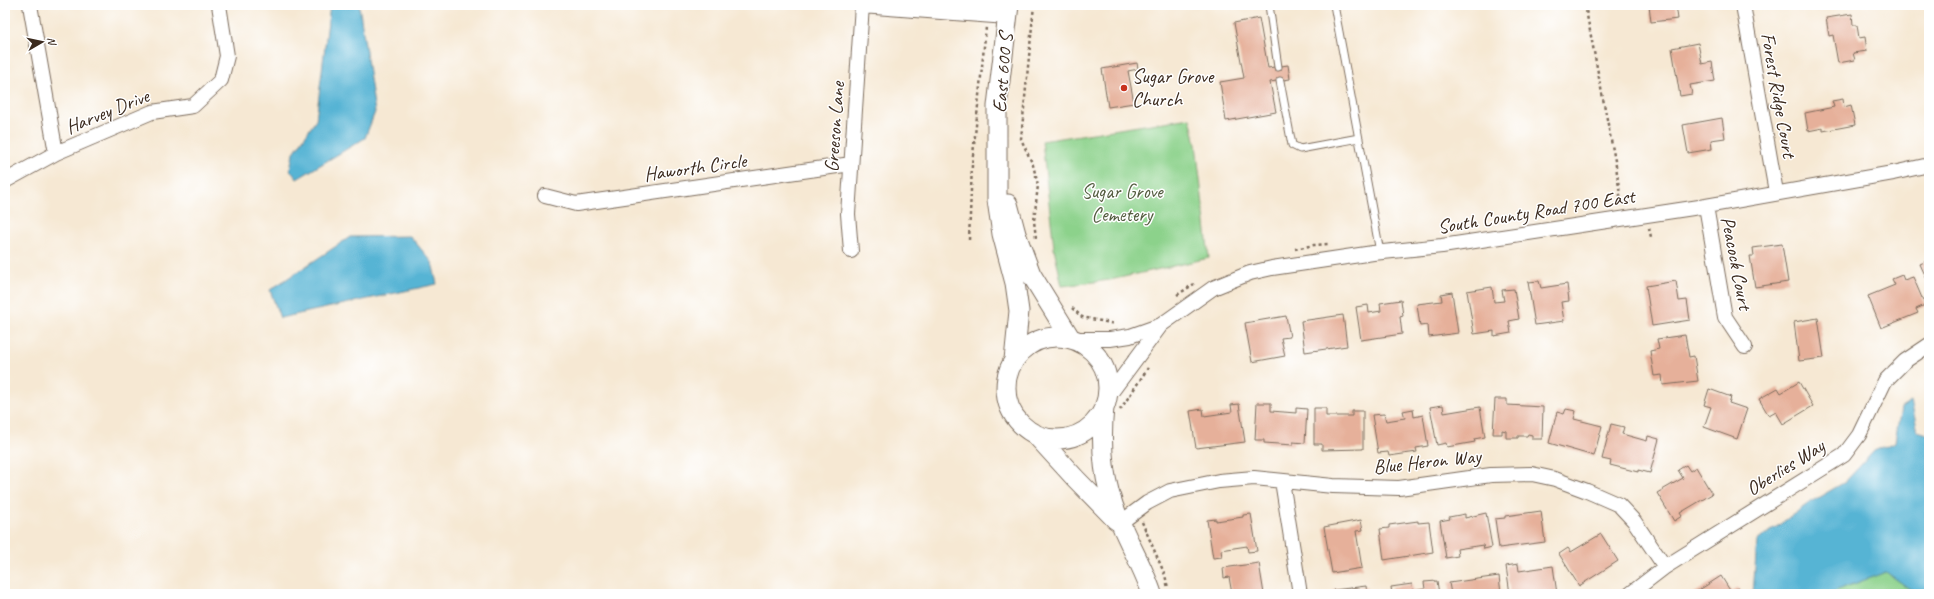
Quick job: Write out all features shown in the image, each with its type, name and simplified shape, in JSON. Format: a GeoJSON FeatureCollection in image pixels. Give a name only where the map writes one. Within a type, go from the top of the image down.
{"type":"FeatureCollection","features":[{"type":"Feature","properties":{"kind":"street"},"geometry":{"type":"LineString","coordinates":[[30,5],[56,153]]}},
{"type":"Feature","properties":{"kind":"street","name":"Harvey Drive"},"geometry":{"type":"LineString","coordinates":[[5,181],[56,153],[152,112],[193,106],[221,80],[227,56],[219,5]]}},
{"type":"Feature","properties":{"kind":"street","name":"Forest Ridge Court"},"geometry":{"type":"LineString","coordinates":[[1743,5],[1776,192]]}},
{"type":"Feature","properties":{"kind":"street"},"geometry":{"type":"LineString","coordinates":[[862,6],[987,16],[1008,11]]}},
{"type":"Feature","properties":{"kind":"street","name":"Greeson Lane"},"geometry":{"type":"LineString","coordinates":[[851,251],[848,214],[862,6]]}},
{"type":"Feature","properties":{"kind":"street","name":"East 600 S"},"geometry":{"type":"LineString","coordinates":[[997,142],[997,106],[1008,11]]}},
{"type":"Feature","properties":{"kind":"street"},"geometry":{"type":"LineString","coordinates":[[997,142],[1008,202],[1024,258],[1039,289],[1072,339]]}},
{"type":"Feature","properties":{"kind":"street"},"geometry":{"type":"LineString","coordinates":[[997,142],[997,200],[1002,234],[1015,283],[1019,311],[1014,360],[1007,378],[1007,397],[1014,415],[1026,429],[1046,437],[1058,439],[1075,435],[1090,427],[1110,406]]}},
{"type":"Feature","properties":{"kind":"street","name":"Haworth Circle"},"geometry":{"type":"LineString","coordinates":[[545,196],[576,204],[851,164]]}},
{"type":"Feature","properties":{"kind":"street","name":"South County Road 700 East"},"geometry":{"type":"LineString","coordinates":[[1072,339],[1110,339],[1127,336],[1161,325],[1213,288],[1250,273],[1272,268],[1380,252],[1442,246],[1706,206],[1776,192],[1893,174],[1929,166]]}},
{"type":"Feature","properties":{"kind":"street","name":"Peacock Court"},"geometry":{"type":"LineString","coordinates":[[1706,206],[1725,317],[1745,346]]}},
{"type":"Feature","properties":{"kind":"street","name":"South County Road 700 East"},"geometry":{"type":"LineString","coordinates":[[1110,406],[1140,354],[1161,325]]}},
{"type":"Feature","properties":{"kind":"street"},"geometry":{"type":"LineString","coordinates":[[1014,360],[1020,352],[1036,341],[1054,336],[1072,339],[1090,349],[1102,364],[1107,380],[1110,406],[1102,444],[1103,467],[1120,523],[1138,558],[1152,594]]}},
{"type":"Feature","properties":{"kind":"street","name":"Oberlies Way"},"geometry":{"type":"LineString","coordinates":[[1630,594],[1665,567],[1844,455],[1859,435],[1885,381],[1905,361],[1929,345]]}},
{"type":"Feature","properties":{"kind":"street"},"geometry":{"type":"LineString","coordinates":[[1034,433],[1075,478],[1120,523]]}},
{"type":"Feature","properties":{"kind":"street","name":"Blue Heron Way"},"geometry":{"type":"LineString","coordinates":[[1120,523],[1136,511],[1170,491],[1187,486],[1254,478],[1332,486],[1399,488],[1491,475],[1532,474],[1587,491],[1618,505],[1634,521],[1665,567]]}},
{"type":"Feature","properties":{"kind":"street"},"geometry":{"type":"LineString","coordinates":[[1282,481],[1300,594]]}},
{"type":"Feature","properties":{"kind":"lane"},"geometry":{"type":"LineString","coordinates":[[1268,5],[1278,67]]}},
{"type":"Feature","properties":{"kind":"lane"},"geometry":{"type":"LineString","coordinates":[[1334,5],[1380,252]]}},
{"type":"Feature","properties":{"kind":"lane"},"geometry":{"type":"LineString","coordinates":[[1280,81],[1292,145],[1295,148],[1300,149],[1359,138]]}},
{"type":"Feature","properties":{"kind":"path"},"geometry":{"type":"LineString","coordinates":[[1034,5],[1021,139],[1033,165],[1038,185],[1034,221],[1036,241]]}},
{"type":"Feature","properties":{"kind":"path"},"geometry":{"type":"LineString","coordinates":[[1585,5],[1616,166],[1621,202],[1643,201],[1646,215]]}},
{"type":"Feature","properties":{"kind":"path"},"geometry":{"type":"LineString","coordinates":[[969,240],[972,165],[982,78],[982,53],[987,16]]}},
{"type":"Feature","properties":{"kind":"path"},"geometry":{"type":"LineString","coordinates":[[1067,304],[1082,316],[1116,324],[1127,336]]}},
{"type":"Feature","properties":{"kind":"path"},"geometry":{"type":"LineString","coordinates":[[1110,406],[1150,365],[1140,354]]}},
{"type":"Feature","properties":{"kind":"path"},"geometry":{"type":"LineString","coordinates":[[1136,511],[1147,531],[1166,575],[1169,594]]}},
{"type":"Feature","properties":{"kind":"green space","name":"Sugar Grove Cemetery"},"geometry":{"type":"Polygon","coordinates":[[[1190,118],[1196,144],[1209,258],[1110,280],[1062,286],[1054,248],[1042,141],[1190,118]]]}},
{"type":"Feature","properties":{"kind":"green space"},"geometry":{"type":"Polygon","coordinates":[[[1929,503],[1929,594],[1780,594],[1929,503]]]}},
{"type":"Feature","properties":{"kind":"water"},"geometry":{"type":"Polygon","coordinates":[[[330,5],[359,5],[375,112],[365,138],[297,179],[290,170],[293,154],[316,120],[330,5]]]}},
{"type":"Feature","properties":{"kind":"water"},"geometry":{"type":"Polygon","coordinates":[[[410,236],[432,262],[437,284],[280,318],[270,290],[350,237],[410,236]]]}},
{"type":"Feature","properties":{"kind":"water"},"geometry":{"type":"Polygon","coordinates":[[[1911,402],[1918,431],[1929,435],[1929,587],[1917,594],[1886,572],[1827,594],[1753,594],[1757,541],[1809,503],[1845,482],[1874,451],[1895,442],[1901,408],[1911,402]]]}},
{"type":"Feature","properties":{"kind":"building"},"geometry":{"type":"Polygon","coordinates":[[[1649,5],[1676,5],[1678,19],[1651,22],[1649,5]]]}},
{"type":"Feature","properties":{"kind":"building"},"geometry":{"type":"Polygon","coordinates":[[[1852,14],[1853,25],[1857,25],[1859,38],[1865,37],[1867,51],[1853,53],[1855,60],[1838,63],[1833,35],[1829,36],[1826,18],[1852,14]]]}},
{"type":"Feature","properties":{"kind":"building"},"geometry":{"type":"Polygon","coordinates":[[[1259,18],[1268,68],[1288,65],[1290,79],[1270,82],[1276,112],[1226,121],[1220,82],[1244,78],[1234,23],[1259,18]]]}},
{"type":"Feature","properties":{"kind":"building"},"geometry":{"type":"Polygon","coordinates":[[[1698,43],[1702,64],[1712,62],[1715,81],[1690,85],[1692,94],[1680,96],[1672,48],[1698,43]]]}},
{"type":"Feature","properties":{"kind":"building"},"geometry":{"type":"Polygon","coordinates":[[[1137,63],[1138,69],[1128,71],[1134,103],[1108,107],[1102,69],[1137,63]]]}},
{"type":"Feature","properties":{"kind":"building"},"geometry":{"type":"Polygon","coordinates":[[[1843,99],[1844,107],[1851,105],[1855,125],[1823,131],[1823,128],[1808,131],[1805,113],[1834,107],[1832,101],[1843,99]]]}},
{"type":"Feature","properties":{"kind":"building"},"geometry":{"type":"Polygon","coordinates":[[[1722,118],[1725,138],[1711,140],[1712,149],[1688,153],[1683,125],[1722,118]]]}},
{"type":"Feature","properties":{"kind":"building"},"geometry":{"type":"Polygon","coordinates":[[[1782,244],[1788,282],[1755,287],[1750,256],[1754,256],[1753,248],[1782,244]]]}},
{"type":"Feature","properties":{"kind":"building"},"geometry":{"type":"Polygon","coordinates":[[[1929,260],[1929,284],[1920,264],[1929,260]]]}},
{"type":"Feature","properties":{"kind":"building"},"geometry":{"type":"Polygon","coordinates":[[[1902,275],[1904,280],[1913,277],[1925,305],[1916,309],[1918,313],[1881,328],[1868,296],[1895,285],[1892,279],[1902,275]]]}},
{"type":"Feature","properties":{"kind":"building"},"geometry":{"type":"Polygon","coordinates":[[[1539,281],[1541,288],[1567,284],[1569,301],[1561,302],[1564,321],[1535,325],[1528,282],[1539,281]]]}},
{"type":"Feature","properties":{"kind":"building"},"geometry":{"type":"Polygon","coordinates":[[[1676,281],[1679,301],[1687,300],[1690,320],[1652,326],[1646,286],[1676,281]]]}},
{"type":"Feature","properties":{"kind":"building"},"geometry":{"type":"Polygon","coordinates":[[[1492,287],[1494,302],[1504,301],[1502,290],[1514,289],[1519,319],[1509,321],[1511,333],[1494,336],[1494,331],[1474,334],[1467,291],[1492,287]]]}},
{"type":"Feature","properties":{"kind":"building"},"geometry":{"type":"Polygon","coordinates":[[[1452,292],[1458,333],[1429,337],[1428,325],[1420,326],[1417,304],[1442,301],[1441,294],[1452,292]]]}},
{"type":"Feature","properties":{"kind":"building"},"geometry":{"type":"Polygon","coordinates":[[[1401,300],[1403,316],[1400,317],[1402,334],[1361,340],[1356,307],[1368,305],[1369,313],[1381,311],[1380,303],[1401,300]]]}},
{"type":"Feature","properties":{"kind":"building"},"geometry":{"type":"Polygon","coordinates":[[[1343,315],[1347,346],[1305,352],[1301,321],[1343,315]]]}},
{"type":"Feature","properties":{"kind":"building"},"geometry":{"type":"Polygon","coordinates":[[[1286,316],[1290,337],[1281,338],[1285,356],[1252,362],[1245,323],[1286,316]]]}},
{"type":"Feature","properties":{"kind":"building"},"geometry":{"type":"Polygon","coordinates":[[[1818,318],[1824,358],[1799,361],[1794,322],[1818,318]]]}},
{"type":"Feature","properties":{"kind":"building"},"geometry":{"type":"Polygon","coordinates":[[[1685,335],[1689,357],[1694,356],[1698,381],[1663,385],[1662,375],[1654,376],[1650,351],[1659,349],[1657,339],[1685,335]]]}},
{"type":"Feature","properties":{"kind":"building"},"geometry":{"type":"Polygon","coordinates":[[[1799,382],[1813,406],[1783,424],[1776,412],[1769,416],[1759,399],[1778,388],[1781,393],[1799,382]]]}},
{"type":"Feature","properties":{"kind":"building"},"geometry":{"type":"Polygon","coordinates":[[[1709,389],[1731,397],[1729,403],[1747,409],[1737,439],[1704,427],[1711,407],[1704,405],[1709,389]]]}},
{"type":"Feature","properties":{"kind":"building"},"geometry":{"type":"Polygon","coordinates":[[[1495,399],[1507,399],[1507,405],[1543,407],[1542,439],[1532,439],[1532,435],[1528,434],[1527,436],[1518,436],[1518,438],[1506,438],[1506,431],[1502,430],[1502,434],[1493,434],[1495,399]]]}},
{"type":"Feature","properties":{"kind":"building"},"geometry":{"type":"Polygon","coordinates":[[[1257,403],[1271,403],[1271,411],[1296,413],[1296,408],[1307,409],[1305,443],[1293,442],[1293,445],[1264,443],[1264,440],[1255,440],[1257,403]]]}},
{"type":"Feature","properties":{"kind":"building"},"geometry":{"type":"Polygon","coordinates":[[[1239,404],[1245,442],[1196,448],[1190,411],[1203,409],[1204,416],[1232,412],[1231,405],[1239,404]]]}},
{"type":"Feature","properties":{"kind":"building"},"geometry":{"type":"Polygon","coordinates":[[[1443,405],[1444,413],[1480,407],[1485,437],[1474,439],[1475,442],[1447,447],[1446,443],[1437,445],[1430,407],[1443,405]]]}},
{"type":"Feature","properties":{"kind":"building"},"geometry":{"type":"Polygon","coordinates":[[[1314,408],[1326,408],[1326,416],[1352,416],[1352,411],[1363,411],[1363,449],[1322,450],[1322,444],[1314,444],[1314,408]]]}},
{"type":"Feature","properties":{"kind":"building"},"geometry":{"type":"Polygon","coordinates":[[[1413,409],[1414,417],[1423,415],[1428,446],[1416,448],[1417,452],[1389,456],[1388,452],[1378,453],[1372,415],[1384,414],[1386,421],[1405,418],[1403,411],[1413,409]]]}},
{"type":"Feature","properties":{"kind":"building"},"geometry":{"type":"Polygon","coordinates":[[[1566,409],[1576,411],[1574,419],[1602,426],[1594,456],[1549,443],[1557,412],[1564,414],[1566,409]]]}},
{"type":"Feature","properties":{"kind":"building"},"geometry":{"type":"Polygon","coordinates":[[[1611,424],[1624,427],[1622,434],[1647,441],[1648,436],[1659,439],[1650,473],[1638,470],[1638,472],[1610,465],[1611,461],[1602,459],[1611,424]]]}},
{"type":"Feature","properties":{"kind":"building"},"geometry":{"type":"Polygon","coordinates":[[[1686,465],[1690,471],[1696,467],[1712,494],[1680,513],[1682,516],[1674,521],[1657,493],[1683,478],[1678,470],[1686,465]]]}},
{"type":"Feature","properties":{"kind":"building"},"geometry":{"type":"Polygon","coordinates":[[[1541,511],[1545,542],[1499,548],[1495,519],[1505,518],[1505,516],[1541,511]]]}},
{"type":"Feature","properties":{"kind":"building"},"geometry":{"type":"Polygon","coordinates":[[[1486,513],[1492,547],[1484,549],[1483,545],[1457,549],[1458,556],[1446,558],[1440,521],[1450,519],[1449,517],[1465,514],[1465,518],[1486,513]]]}},
{"type":"Feature","properties":{"kind":"building"},"geometry":{"type":"Polygon","coordinates":[[[1251,514],[1257,551],[1248,552],[1247,546],[1221,550],[1222,557],[1213,558],[1207,520],[1216,519],[1216,521],[1243,517],[1243,515],[1251,514]]]}},
{"type":"Feature","properties":{"kind":"building"},"geometry":{"type":"Polygon","coordinates":[[[1361,520],[1363,530],[1356,531],[1362,568],[1332,573],[1324,527],[1361,520]]]}},
{"type":"Feature","properties":{"kind":"building"},"geometry":{"type":"Polygon","coordinates":[[[1418,521],[1418,523],[1429,522],[1433,552],[1384,560],[1380,529],[1389,528],[1389,525],[1418,521]]]}},
{"type":"Feature","properties":{"kind":"building"},"geometry":{"type":"Polygon","coordinates":[[[1601,534],[1618,561],[1579,586],[1559,554],[1568,548],[1571,552],[1601,534]]]}},
{"type":"Feature","properties":{"kind":"building"},"geometry":{"type":"Polygon","coordinates":[[[1259,563],[1264,594],[1232,594],[1229,577],[1224,578],[1223,568],[1259,563]]]}},
{"type":"Feature","properties":{"kind":"building"},"geometry":{"type":"Polygon","coordinates":[[[1518,564],[1519,571],[1553,566],[1557,594],[1510,594],[1506,566],[1518,564]]]}},
{"type":"Feature","properties":{"kind":"building"},"geometry":{"type":"Polygon","coordinates":[[[1499,576],[1501,594],[1451,594],[1449,583],[1499,576]]]}},
{"type":"Feature","properties":{"kind":"building"},"geometry":{"type":"Polygon","coordinates":[[[1721,576],[1731,592],[1738,588],[1742,594],[1693,594],[1721,576]]]}},
{"type":"Feature","properties":{"kind":"building"},"geometry":{"type":"Polygon","coordinates":[[[1437,581],[1439,594],[1392,594],[1391,587],[1412,584],[1413,591],[1425,589],[1424,582],[1437,581]]]}},
{"type":"Feature","properties":{"kind":"building"},"geometry":{"type":"Polygon","coordinates":[[[1366,586],[1367,594],[1334,594],[1334,590],[1366,586]]]}},
{"type":"Feature","properties":{"kind":"place","name":"Sugar Grove Church"},"geometry":{"type":"Point","coordinates":[1124,88]}}]}
